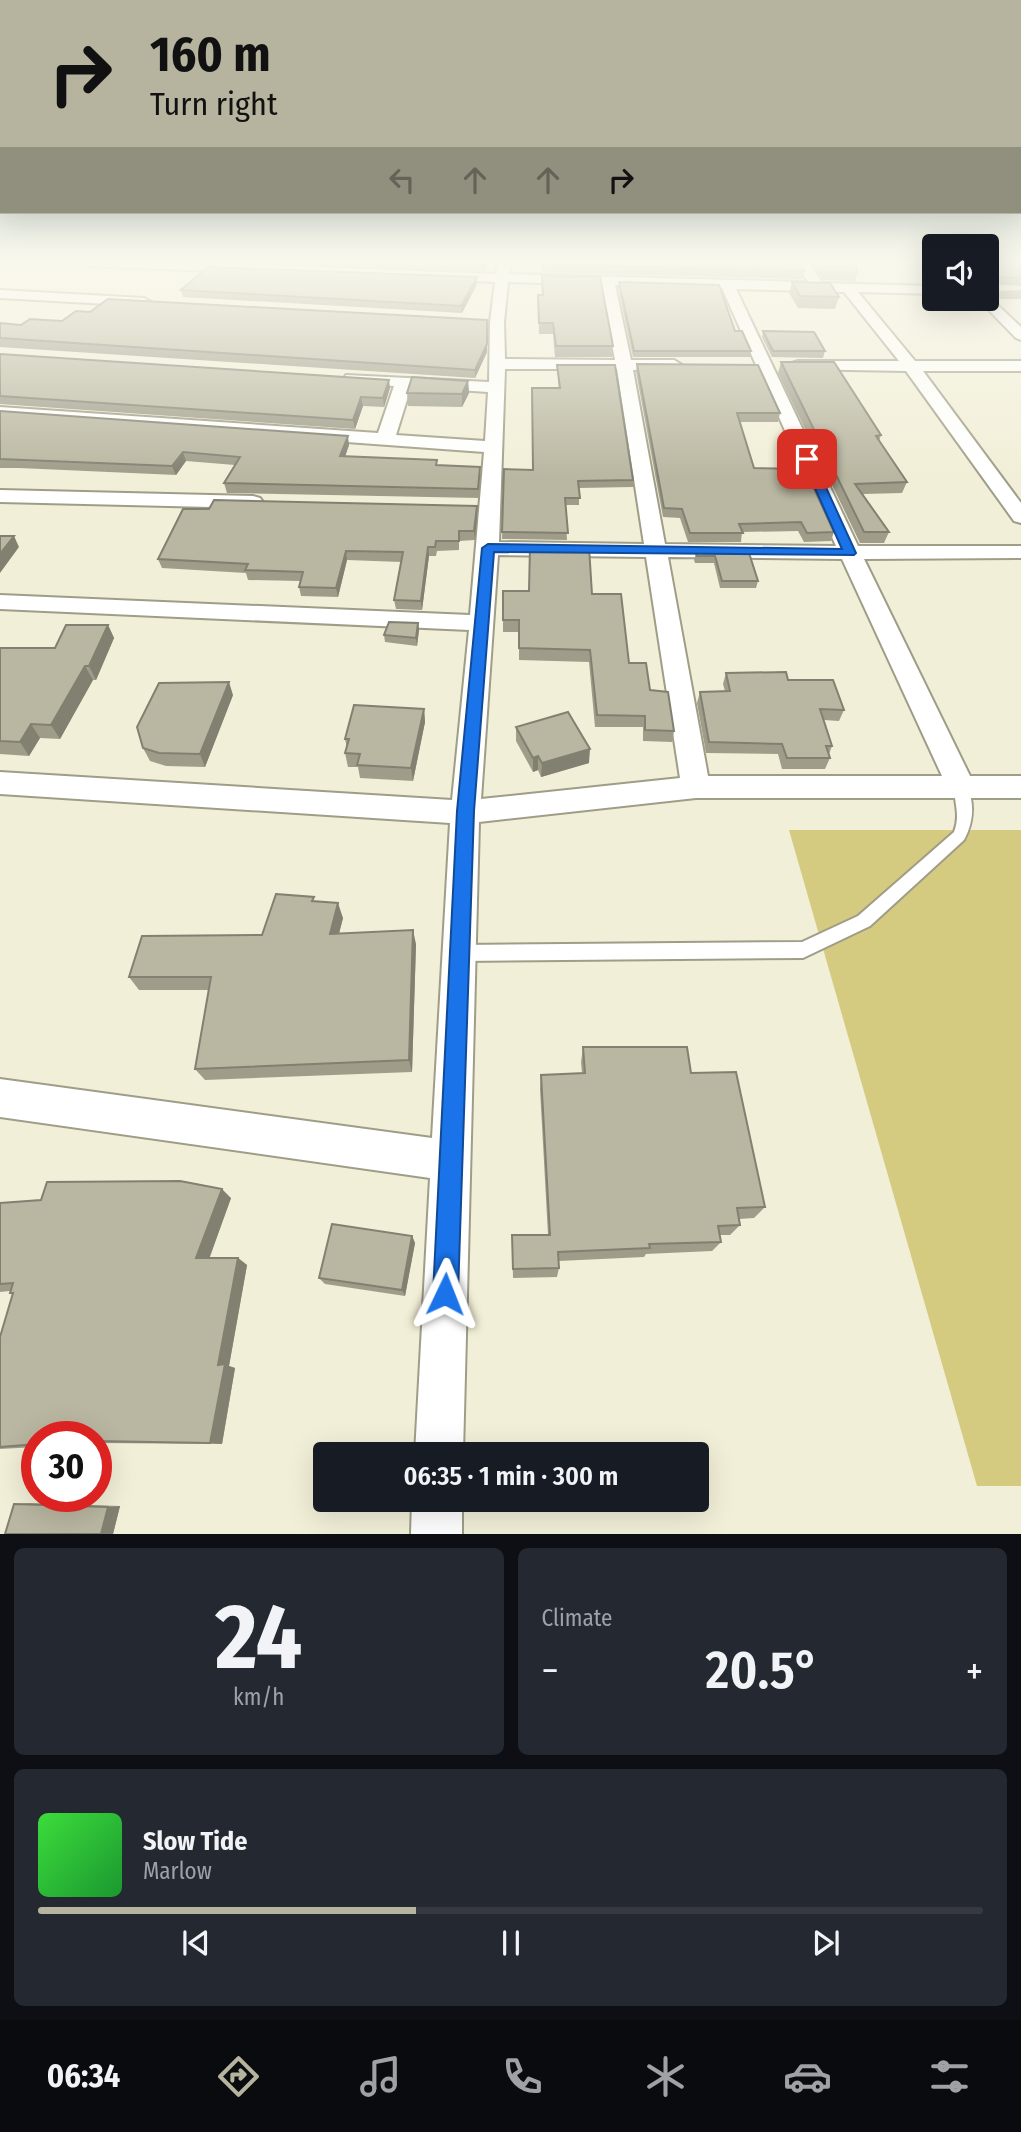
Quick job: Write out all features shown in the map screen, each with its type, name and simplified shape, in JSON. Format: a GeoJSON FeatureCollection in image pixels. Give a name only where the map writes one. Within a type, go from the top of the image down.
{"type":"FeatureCollection","features":[{"type":"Feature","properties":{"kind":"street"},"geometry":{"type":"LineString","coordinates":[[439,1442],[465,811],[488,548],[483,507],[493,447],[497,388],[498,364],[492,334]]}},
{"type":"Feature","properties":{"kind":"street"},"geometry":{"type":"LineString","coordinates":[[618,334],[696,787]]}},
{"type":"Feature","properties":{"kind":"street"},"geometry":{"type":"LineString","coordinates":[[746,334],[759,366],[961,787]]}},
{"type":"Feature","properties":{"kind":"street"},"geometry":{"type":"LineString","coordinates":[[885,334],[1021,517]]}},
{"type":"Feature","properties":{"kind":"street"},"geometry":{"type":"LineString","coordinates":[[498,364],[688,365]]}},
{"type":"Feature","properties":{"kind":"street"},"geometry":{"type":"LineString","coordinates":[[759,366],[1021,366]]}},
{"type":"Feature","properties":{"kind":"street"},"geometry":{"type":"LineString","coordinates":[[335,377],[497,388]]}},
{"type":"Feature","properties":{"kind":"street"},"geometry":{"type":"LineString","coordinates":[[386,438],[404,382]]}},
{"type":"Feature","properties":{"kind":"street"},"geometry":{"type":"LineString","coordinates":[[0,412],[493,447]]}},
{"type":"Feature","properties":{"kind":"street"},"geometry":{"type":"LineString","coordinates":[[0,496],[272,502]]}},
{"type":"Feature","properties":{"kind":"street"},"geometry":{"type":"LineString","coordinates":[[488,548],[849,553],[1021,552]]}},
{"type":"Feature","properties":{"kind":"street"},"geometry":{"type":"LineString","coordinates":[[0,602],[481,623]]}},
{"type":"Feature","properties":{"kind":"street"},"geometry":{"type":"LineString","coordinates":[[0,783],[465,811],[696,787],[1021,787]]}},
{"type":"Feature","properties":{"kind":"street"},"geometry":{"type":"LineString","coordinates":[[0,1098],[451,1161]]}},
{"type":"Feature","properties":{"kind":"street"},"geometry":{"type":"LineString","coordinates":[[436,1534],[437,1512]]}},
{"type":"Feature","properties":{"kind":"lane"},"geometry":{"type":"LineString","coordinates":[[460,953],[803,950],[864,921],[959,836],[968,812],[961,787]]}},
{"type":"Feature","properties":{"kind":"shaded area"},"geometry":{"type":"Polygon","coordinates":[[[789,830],[1021,830],[1021,1486],[977,1486],[789,830]]]}},
{"type":"Feature","properties":{"kind":"building"},"geometry":{"type":"Polygon","coordinates":[[[0,334],[487,334],[487,344],[475,370],[0,338],[0,334]]]}},
{"type":"Feature","properties":{"kind":"building"},"geometry":{"type":"Polygon","coordinates":[[[554,334],[611,334],[613,346],[556,346],[554,334]]]}},
{"type":"Feature","properties":{"kind":"building"},"geometry":{"type":"Polygon","coordinates":[[[630,334],[743,334],[751,351],[634,351],[630,334]]]}},
{"type":"Feature","properties":{"kind":"building"},"geometry":{"type":"Polygon","coordinates":[[[764,334],[815,334],[825,351],[773,351],[764,334]]]}},
{"type":"Feature","properties":{"kind":"building"},"geometry":{"type":"Polygon","coordinates":[[[0,354],[389,380],[383,398],[361,397],[353,420],[0,396],[0,354]]]}},
{"type":"Feature","properties":{"kind":"building"},"geometry":{"type":"Polygon","coordinates":[[[781,362],[834,362],[881,435],[876,436],[907,482],[855,484],[889,532],[864,532],[781,362]]]}},
{"type":"Feature","properties":{"kind":"building"},"geometry":{"type":"Polygon","coordinates":[[[637,364],[758,365],[780,413],[737,413],[754,468],[805,469],[834,532],[807,533],[801,522],[739,524],[743,533],[690,533],[682,509],[664,508],[637,364]]]}},
{"type":"Feature","properties":{"kind":"building"},"geometry":{"type":"Polygon","coordinates":[[[557,365],[615,365],[633,480],[578,481],[580,498],[565,498],[568,533],[502,532],[504,469],[533,470],[532,388],[560,388],[557,365]]]}},
{"type":"Feature","properties":{"kind":"building"},"geometry":{"type":"Polygon","coordinates":[[[412,377],[468,381],[462,394],[407,393],[412,377]]]}},
{"type":"Feature","properties":{"kind":"building"},"geometry":{"type":"Polygon","coordinates":[[[0,411],[348,436],[340,456],[437,460],[436,465],[480,467],[478,489],[224,483],[240,457],[183,452],[172,466],[0,459],[0,411]]]}},
{"type":"Feature","properties":{"kind":"building"},"geometry":{"type":"Polygon","coordinates":[[[214,500],[477,506],[474,531],[459,531],[459,541],[436,541],[435,547],[428,547],[421,601],[394,600],[403,552],[346,551],[336,588],[299,587],[303,572],[245,570],[248,564],[158,559],[183,509],[209,509],[214,500]]]}},
{"type":"Feature","properties":{"kind":"building"},"geometry":{"type":"Polygon","coordinates":[[[0,536],[14,536],[0,554],[0,536]]]}},
{"type":"Feature","properties":{"kind":"building"},"geometry":{"type":"Polygon","coordinates":[[[530,547],[589,547],[592,594],[621,594],[629,663],[646,663],[650,690],[668,692],[674,731],[645,730],[645,716],[597,715],[590,650],[519,648],[519,620],[503,620],[503,591],[529,591],[530,547]]]}},
{"type":"Feature","properties":{"kind":"building"},"geometry":{"type":"Polygon","coordinates":[[[696,553],[749,553],[758,581],[722,581],[715,556],[697,556],[696,553]]]}},
{"type":"Feature","properties":{"kind":"building"},"geometry":{"type":"Polygon","coordinates":[[[389,622],[418,623],[416,638],[384,635],[389,622]]]}},
{"type":"Feature","properties":{"kind":"building"},"geometry":{"type":"Polygon","coordinates":[[[66,625],[108,625],[89,666],[85,666],[51,725],[31,724],[20,742],[0,741],[0,648],[55,648],[66,625]]]}},
{"type":"Feature","properties":{"kind":"building"},"geometry":{"type":"Polygon","coordinates":[[[786,672],[788,680],[833,680],[844,710],[820,709],[832,746],[826,746],[830,758],[787,758],[782,744],[709,742],[700,692],[730,691],[726,673],[786,672]]]}},
{"type":"Feature","properties":{"kind":"building"},"geometry":{"type":"Polygon","coordinates":[[[229,682],[200,754],[159,753],[143,748],[137,727],[159,683],[229,682]]]}},
{"type":"Feature","properties":{"kind":"building"},"geometry":{"type":"Polygon","coordinates":[[[354,705],[424,709],[411,768],[357,765],[360,754],[345,753],[349,739],[345,739],[354,705]]]}},
{"type":"Feature","properties":{"kind":"building"},"geometry":{"type":"Polygon","coordinates":[[[568,712],[590,749],[542,763],[538,756],[533,758],[516,727],[568,712]]]}},
{"type":"Feature","properties":{"kind":"building"},"geometry":{"type":"Polygon","coordinates":[[[276,894],[314,897],[312,901],[338,903],[330,934],[413,930],[409,1060],[195,1069],[211,977],[129,977],[142,936],[262,935],[276,894]]]}},
{"type":"Feature","properties":{"kind":"building"},"geometry":{"type":"Polygon","coordinates":[[[583,1047],[687,1047],[691,1073],[736,1072],[765,1207],[737,1208],[740,1225],[718,1226],[721,1242],[649,1244],[650,1248],[558,1252],[559,1268],[513,1269],[512,1235],[550,1235],[541,1075],[585,1073],[583,1047]]]}},
{"type":"Feature","properties":{"kind":"building"},"geometry":{"type":"Polygon","coordinates":[[[180,1181],[222,1189],[196,1258],[238,1258],[218,1365],[225,1364],[210,1443],[112,1441],[112,1421],[21,1421],[21,1445],[0,1447],[0,1337],[13,1293],[10,1293],[13,1283],[0,1284],[0,1203],[41,1200],[47,1182],[180,1181]]]}},
{"type":"Feature","properties":{"kind":"building"},"geometry":{"type":"Polygon","coordinates":[[[332,1224],[412,1236],[402,1290],[319,1278],[332,1224]]]}},
{"type":"Feature","properties":{"kind":"building"},"geometry":{"type":"Polygon","coordinates":[[[14,1504],[21,1504],[21,1512],[107,1512],[101,1534],[5,1534],[14,1504]]]}},
{"type":"Feature","properties":{"kind":"route"},"geometry":{"type":"LineString","coordinates":[[445,1294],[465,811],[488,548],[849,553],[807,459]]}}]}
